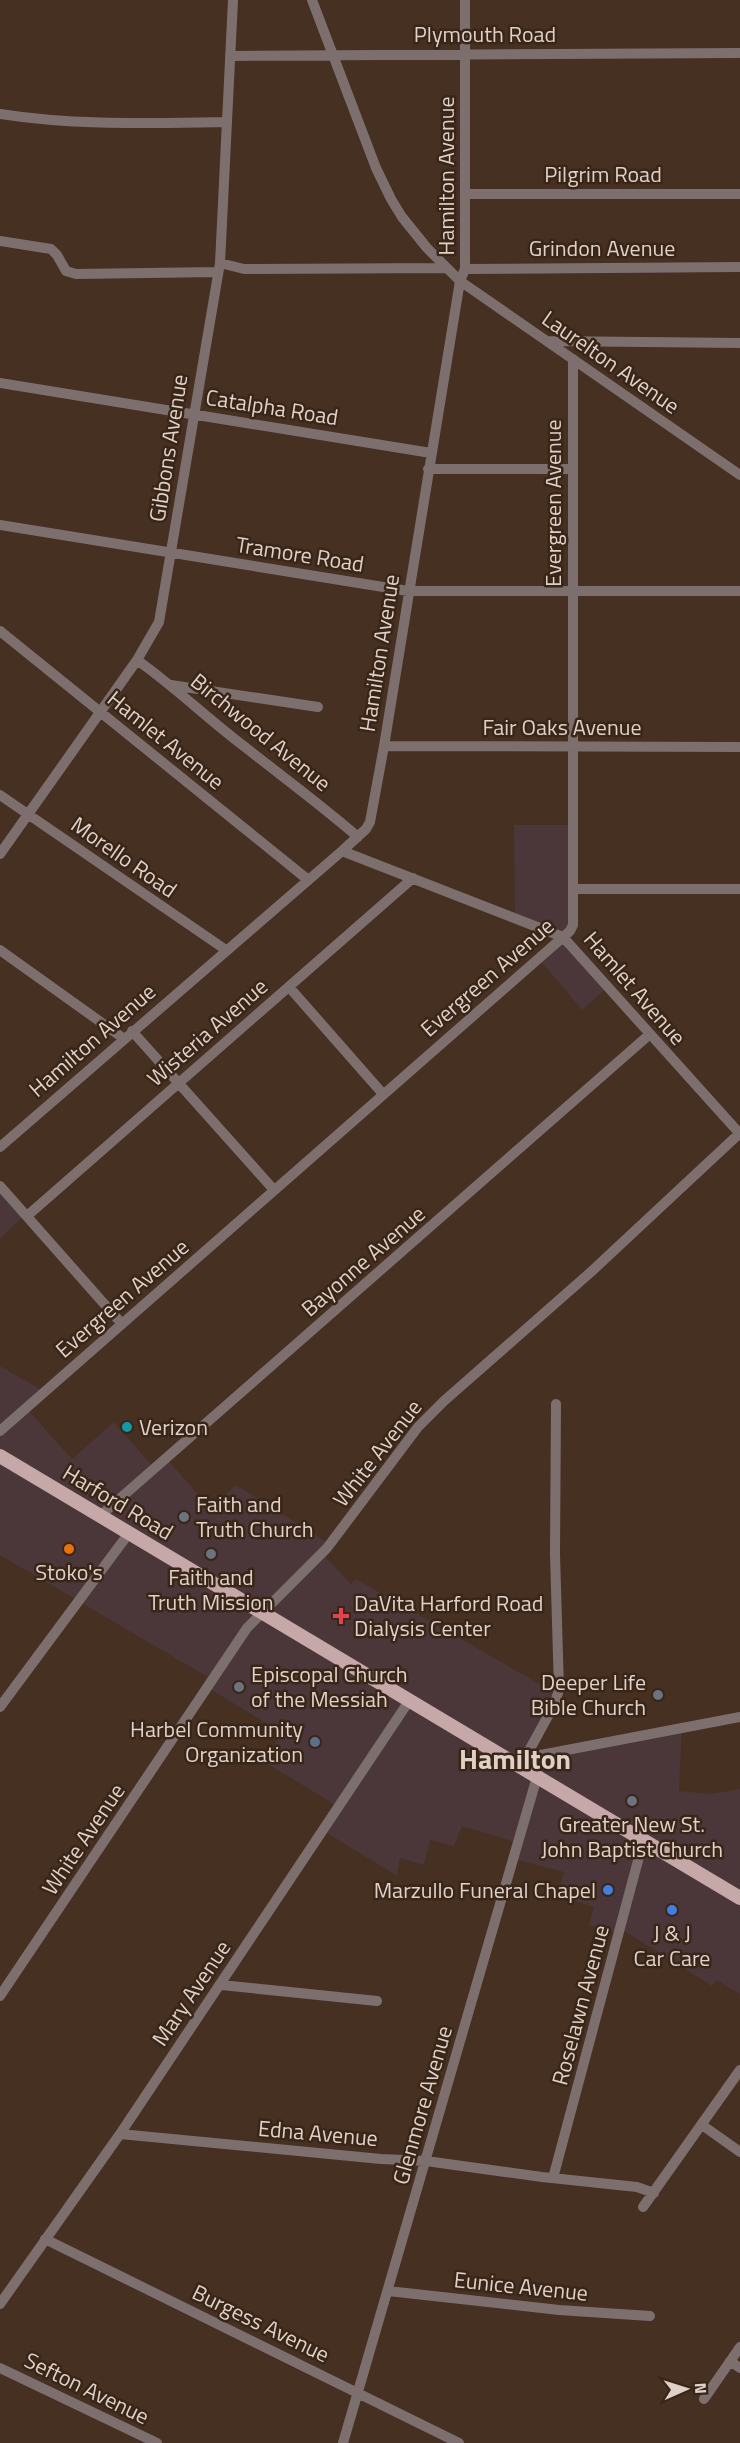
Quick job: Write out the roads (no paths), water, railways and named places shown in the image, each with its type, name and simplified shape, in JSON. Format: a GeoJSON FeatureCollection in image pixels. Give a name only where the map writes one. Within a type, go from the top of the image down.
{"type":"FeatureCollection","features":[{"type":"Feature","properties":{"kind":"main road","name":"Harford Road"},"geometry":{"type":"LineString","coordinates":[[0,1456],[410,1701],[521,1761],[537,1777],[740,1898]]}},
{"type":"Feature","properties":{"kind":"street","name":"Gibbons Avenue"},"geometry":{"type":"LineString","coordinates":[[0,854],[137,660],[159,622],[219,268],[233,0]]}},
{"type":"Feature","properties":{"kind":"street","name":"Laurelton Avenue"},"geometry":{"type":"LineString","coordinates":[[312,0],[390,199],[402,217],[445,268],[460,281],[740,475]]}},
{"type":"Feature","properties":{"kind":"street","name":"Hamilton Avenue"},"geometry":{"type":"LineString","coordinates":[[0,1147],[123,1038],[358,837],[370,822],[460,281],[465,269],[465,0]]}},
{"type":"Feature","properties":{"kind":"street","name":"Plymouth Road"},"geometry":{"type":"LineString","coordinates":[[230,56],[740,53]]}},
{"type":"Feature","properties":{"kind":"street"},"geometry":{"type":"LineString","coordinates":[[0,114],[62,122],[227,122]]}},
{"type":"Feature","properties":{"kind":"street","name":"Pilgrim Road"},"geometry":{"type":"LineString","coordinates":[[466,195],[740,194]]}},
{"type":"Feature","properties":{"kind":"street"},"geometry":{"type":"LineString","coordinates":[[0,241],[51,249],[66,271],[76,274],[219,268],[445,268]]}},
{"type":"Feature","properties":{"kind":"street","name":"Grindon Avenue"},"geometry":{"type":"LineString","coordinates":[[465,269],[740,267]]}},
{"type":"Feature","properties":{"kind":"street"},"geometry":{"type":"LineString","coordinates":[[547,341],[740,343]]}},
{"type":"Feature","properties":{"kind":"street","name":"Evergreen Avenue"},"geometry":{"type":"LineString","coordinates":[[0,1431],[563,937],[573,925],[573,359]]}},
{"type":"Feature","properties":{"kind":"street","name":"Catalpha Road"},"geometry":{"type":"LineString","coordinates":[[0,383],[431,453]]}},
{"type":"Feature","properties":{"kind":"street"},"geometry":{"type":"LineString","coordinates":[[428,469],[572,469]]}},
{"type":"Feature","properties":{"kind":"street","name":"Tramore Road"},"geometry":{"type":"LineString","coordinates":[[0,525],[408,591],[740,591]]}},
{"type":"Feature","properties":{"kind":"street","name":"Hamlet Avenue"},"geometry":{"type":"LineString","coordinates":[[0,631],[307,879]]}},
{"type":"Feature","properties":{"kind":"street","name":"Birchwood Avenue"},"geometry":{"type":"LineString","coordinates":[[137,660],[304,791],[358,837]]}},
{"type":"Feature","properties":{"kind":"street"},"geometry":{"type":"LineString","coordinates":[[171,685],[318,707]]}},
{"type":"Feature","properties":{"kind":"street","name":"Fair Oaks Avenue"},"geometry":{"type":"LineString","coordinates":[[384,746],[740,747]]}},
{"type":"Feature","properties":{"kind":"street","name":"Morello Road"},"geometry":{"type":"LineString","coordinates":[[0,795],[226,950]]}},
{"type":"Feature","properties":{"kind":"street","name":"Hamlet Avenue"},"geometry":{"type":"LineString","coordinates":[[342,851],[563,937],[740,1134]]}},
{"type":"Feature","properties":{"kind":"street","name":"Wisteria Avenue"},"geometry":{"type":"LineString","coordinates":[[27,1216],[413,878]]}},
{"type":"Feature","properties":{"kind":"street"},"geometry":{"type":"LineString","coordinates":[[573,889],[740,889]]}},
{"type":"Feature","properties":{"kind":"street"},"geometry":{"type":"LineString","coordinates":[[0,950],[123,1038]]}},
{"type":"Feature","properties":{"kind":"street"},"geometry":{"type":"LineString","coordinates":[[289,987],[383,1094]]}},
{"type":"Feature","properties":{"kind":"street"},"geometry":{"type":"LineString","coordinates":[[132,1031],[274,1190]]}},
{"type":"Feature","properties":{"kind":"street","name":"Bayonne Avenue"},"geometry":{"type":"LineString","coordinates":[[100,1516],[650,1034]]}},
{"type":"Feature","properties":{"kind":"street","name":"White Avenue"},"geometry":{"type":"LineString","coordinates":[[0,1996],[247,1628],[327,1548],[428,1416],[592,1271],[740,1134]]}},
{"type":"Feature","properties":{"kind":"street"},"geometry":{"type":"LineString","coordinates":[[0,1186],[122,1324]]}},
{"type":"Feature","properties":{"kind":"street"},"geometry":{"type":"LineString","coordinates":[[521,1761],[554,1705],[559,1690],[555,1554],[556,1404]]}},
{"type":"Feature","properties":{"kind":"street"},"geometry":{"type":"LineString","coordinates":[[0,1707],[129,1533]]}},
{"type":"Feature","properties":{"kind":"street","name":"Mary Avenue"},"geometry":{"type":"LineString","coordinates":[[0,2304],[120,2134],[410,1701]]}},
{"type":"Feature","properties":{"kind":"street"},"geometry":{"type":"LineString","coordinates":[[521,1761],[740,1718]]}},
{"type":"Feature","properties":{"kind":"street","name":"Glenmore Avenue"},"geometry":{"type":"LineString","coordinates":[[343,2443],[537,1777]]}},
{"type":"Feature","properties":{"kind":"street","name":"Roselawn Avenue"},"geometry":{"type":"LineString","coordinates":[[553,2178],[643,1842]]}},
{"type":"Feature","properties":{"kind":"street"},"geometry":{"type":"LineString","coordinates":[[221,1985],[377,2001]]}},
{"type":"Feature","properties":{"kind":"street"},"geometry":{"type":"LineString","coordinates":[[643,2207],[740,2070]]}},
{"type":"Feature","properties":{"kind":"street"},"geometry":{"type":"LineString","coordinates":[[702,2125],[740,2152]]}},
{"type":"Feature","properties":{"kind":"street","name":"Edna Avenue"},"geometry":{"type":"LineString","coordinates":[[120,2134],[343,2156],[426,2161],[637,2187],[654,2193]]}},
{"type":"Feature","properties":{"kind":"street","name":"Burgess Avenue"},"geometry":{"type":"LineString","coordinates":[[45,2239],[459,2443]]}},
{"type":"Feature","properties":{"kind":"street","name":"Eunice Avenue"},"geometry":{"type":"LineString","coordinates":[[388,2291],[559,2310],[650,2316]]}},
{"type":"Feature","properties":{"kind":"street"},"geometry":{"type":"LineString","coordinates":[[704,2399],[740,2347]]}},
{"type":"Feature","properties":{"kind":"street"},"geometry":{"type":"LineString","coordinates":[[730,2361],[740,2368]]}},
{"type":"Feature","properties":{"kind":"street","name":"Sefton Avenue"},"geometry":{"type":"LineString","coordinates":[[0,2368],[157,2443]]}},
{"type":"Feature","properties":{"kind":"place","name":"Verizon"},"geometry":{"type":"Point","coordinates":[127,1427]}},
{"type":"Feature","properties":{"kind":"place","name":"Faith and Truth Church"},"geometry":{"type":"Point","coordinates":[184,1517]}},
{"type":"Feature","properties":{"kind":"place","name":"Stoko's"},"geometry":{"type":"Point","coordinates":[69,1549]}},
{"type":"Feature","properties":{"kind":"place","name":"Faith and Truth Mission"},"geometry":{"type":"Point","coordinates":[211,1554]}},
{"type":"Feature","properties":{"kind":"place","name":"DaVita Harford Road Dialysis Center"},"geometry":{"type":"Point","coordinates":[341,1616]}},
{"type":"Feature","properties":{"kind":"place","name":"Episcopal Church of the Messiah"},"geometry":{"type":"Point","coordinates":[239,1687]}},
{"type":"Feature","properties":{"kind":"place","name":"Deeper Life Bible Church"},"geometry":{"type":"Point","coordinates":[658,1695]}},
{"type":"Feature","properties":{"kind":"place","name":"Harbel Community Organization"},"geometry":{"type":"Point","coordinates":[315,1742]}},
{"type":"Feature","properties":{"kind":"place","name":"Greater New St. John Baptist Church"},"geometry":{"type":"Point","coordinates":[632,1801]}},
{"type":"Feature","properties":{"kind":"place","name":"Marzullo Funeral Chapel"},"geometry":{"type":"Point","coordinates":[608,1890]}},
{"type":"Feature","properties":{"kind":"place","name":"J & J Car Care"},"geometry":{"type":"Point","coordinates":[672,1910]}},
{"type":"Feature","properties":{"kind":"district","name":"Hamilton"},"geometry":{"type":"Point","coordinates":[515,1759]}}]}
